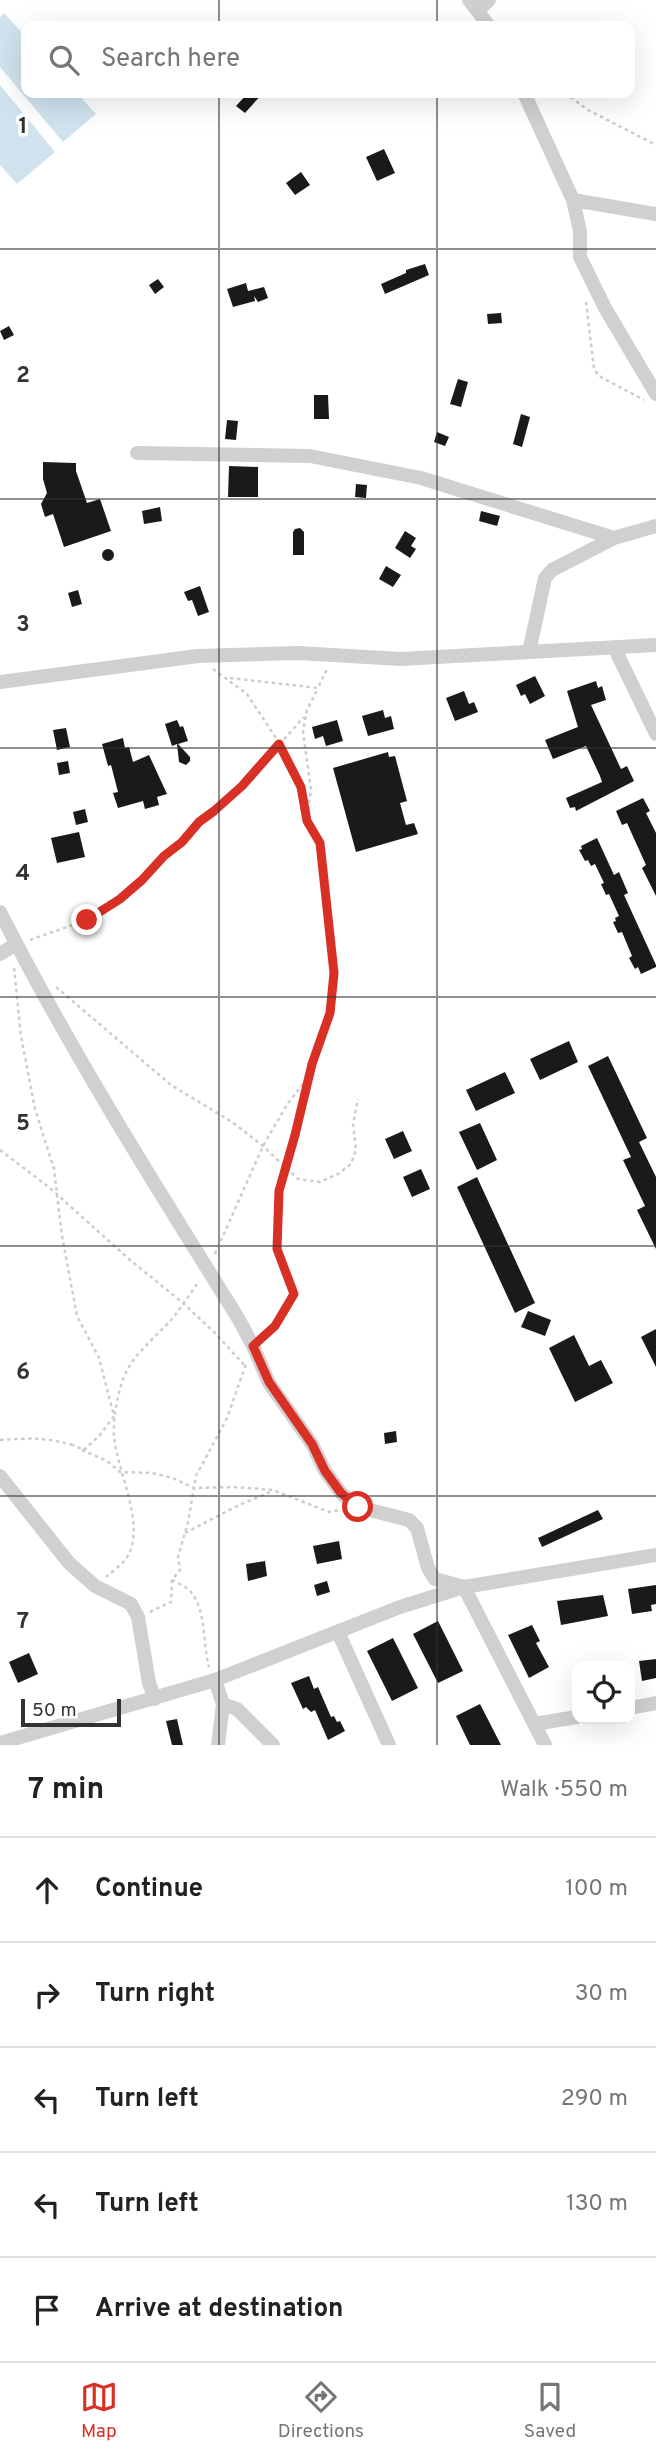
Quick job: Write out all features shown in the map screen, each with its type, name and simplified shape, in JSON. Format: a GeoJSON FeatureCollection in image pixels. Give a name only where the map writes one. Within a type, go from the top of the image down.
{"type":"FeatureCollection","features":[{"type":"Feature","properties":{"kind":"street"},"geometry":{"type":"LineString","coordinates":[[479,3],[487,21]]}},
{"type":"Feature","properties":{"kind":"street"},"geometry":{"type":"LineString","coordinates":[[526,98],[573,200],[580,231],[580,257],[604,309],[653,399]]}},
{"type":"Feature","properties":{"kind":"street"},"geometry":{"type":"LineString","coordinates":[[573,200],[656,214]]}},
{"type":"Feature","properties":{"kind":"street"},"geometry":{"type":"LineString","coordinates":[[137,453],[310,456],[421,478],[614,538]]}},
{"type":"Feature","properties":{"kind":"street"},"geometry":{"type":"LineString","coordinates":[[529,652],[545,578],[552,570],[614,538],[656,526]]}},
{"type":"Feature","properties":{"kind":"street"},"geometry":{"type":"LineString","coordinates":[[0,682],[198,656],[298,653],[401,659],[656,645]]}},
{"type":"Feature","properties":{"kind":"street"},"geometry":{"type":"LineString","coordinates":[[614,647],[656,734]]}},
{"type":"Feature","properties":{"kind":"street"},"geometry":{"type":"LineString","coordinates":[[0,912],[38,986],[113,1116],[253,1346],[269,1382],[312,1444],[333,1482],[341,1493],[358,1507],[410,1520],[417,1528],[428,1568],[435,1578],[464,1587],[545,1745]]}},
{"type":"Feature","properties":{"kind":"street"},"geometry":{"type":"LineString","coordinates":[[0,954],[16,944]]}},
{"type":"Feature","properties":{"kind":"street"},"geometry":{"type":"LineString","coordinates":[[0,1476],[69,1563],[95,1586],[131,1604],[138,1617],[149,1683],[155,1699]]}},
{"type":"Feature","properties":{"kind":"street"},"geometry":{"type":"LineString","coordinates":[[0,1743],[38,1739],[215,1680],[400,1606],[464,1587],[656,1555]]}},
{"type":"Feature","properties":{"kind":"street"},"geometry":{"type":"LineString","coordinates":[[338,1632],[389,1745]]}},
{"type":"Feature","properties":{"kind":"street"},"geometry":{"type":"LineString","coordinates":[[215,1680],[223,1704],[218,1745]]}},
{"type":"Feature","properties":{"kind":"street"},"geometry":{"type":"LineString","coordinates":[[635,1707],[656,1703]]}},
{"type":"Feature","properties":{"kind":"street"},"geometry":{"type":"LineString","coordinates":[[223,1704],[237,1709],[273,1745]]}},
{"type":"Feature","properties":{"kind":"street"},"geometry":{"type":"LineString","coordinates":[[534,1724],[572,1718]]}},
{"type":"Feature","properties":{"kind":"path"},"geometry":{"type":"LineString","coordinates":[[572,98],[597,115],[656,145]]}},
{"type":"Feature","properties":{"kind":"path"},"geometry":{"type":"LineString","coordinates":[[585,291],[594,369],[599,376],[653,399]]}},
{"type":"Feature","properties":{"kind":"path"},"geometry":{"type":"LineString","coordinates":[[0,1440],[48,1438],[84,1450],[114,1416],[99,1358],[77,1316],[62,1236],[54,1169],[35,1109],[21,1036],[14,974],[16,944],[87,920],[120,899],[182,842],[199,822],[242,786],[304,717],[332,661],[340,654]]}},
{"type":"Feature","properties":{"kind":"path"},"geometry":{"type":"LineString","coordinates":[[138,1617],[172,1602],[172,1580],[180,1570],[178,1556],[196,1476],[227,1418],[253,1346],[275,1326],[294,1294],[277,1249],[279,1191],[312,1064],[330,1013],[334,973],[320,843],[307,821],[301,787],[279,744],[247,694],[198,656]]}},
{"type":"Feature","properties":{"kind":"path"},"geometry":{"type":"LineString","coordinates":[[226,678],[318,688]]}},
{"type":"Feature","properties":{"kind":"path"},"geometry":{"type":"LineString","coordinates":[[304,717],[304,748],[311,790],[307,821]]}},
{"type":"Feature","properties":{"kind":"path"},"geometry":{"type":"LineString","coordinates":[[49,981],[171,1085],[232,1122],[263,1146],[298,1180],[320,1182],[338,1174],[351,1164],[356,1150],[354,1124],[358,1099]]}},
{"type":"Feature","properties":{"kind":"path"},"geometry":{"type":"LineString","coordinates":[[0,1150],[59,1196],[183,1303],[245,1366],[269,1382]]}},
{"type":"Feature","properties":{"kind":"path"},"geometry":{"type":"LineString","coordinates":[[73,1445],[107,1461],[120,1472],[130,1502],[134,1534],[126,1558],[95,1586]]}},
{"type":"Feature","properties":{"kind":"path"},"geometry":{"type":"LineString","coordinates":[[120,1472],[152,1473],[180,1480],[194,1488],[273,1490],[329,1512],[358,1507]]}},
{"type":"Feature","properties":{"kind":"path"},"geometry":{"type":"LineString","coordinates":[[185,1534],[273,1490]]}},
{"type":"Feature","properties":{"kind":"path"},"geometry":{"type":"LineString","coordinates":[[172,1580],[191,1591],[196,1602],[202,1621],[208,1664],[215,1680]]}},
{"type":"Feature","properties":{"kind":"water"},"geometry":{"type":"Polygon","coordinates":[[[4,13],[21,32],[21,92],[0,67],[0,17],[4,13]]]}},
{"type":"Feature","properties":{"kind":"water"},"geometry":{"type":"Polygon","coordinates":[[[0,85],[55,152],[17,184],[0,165],[0,85]]]}},
{"type":"Feature","properties":{"kind":"water"},"geometry":{"type":"Polygon","coordinates":[[[26,98],[82,98],[96,114],[63,142],[26,98]]]}},
{"type":"Feature","properties":{"kind":"building"},"geometry":{"type":"Polygon","coordinates":[[[243,98],[258,98],[245,113],[236,106],[243,98]]]}},
{"type":"Feature","properties":{"kind":"building"},"geometry":{"type":"Polygon","coordinates":[[[384,149],[395,173],[377,181],[366,157],[384,149]]]}},
{"type":"Feature","properties":{"kind":"building"},"geometry":{"type":"Polygon","coordinates":[[[301,172],[310,185],[295,195],[286,183],[301,172]]]}},
{"type":"Feature","properties":{"kind":"building"},"geometry":{"type":"Polygon","coordinates":[[[425,264],[429,275],[385,294],[381,284],[406,273],[406,270],[425,264]]]}},
{"type":"Feature","properties":{"kind":"building"},"geometry":{"type":"Polygon","coordinates":[[[158,279],[164,287],[155,294],[149,285],[158,279]]]}},
{"type":"Feature","properties":{"kind":"building"},"geometry":{"type":"Polygon","coordinates":[[[246,283],[248,291],[264,287],[268,298],[258,302],[254,296],[255,301],[233,307],[227,289],[246,283]]]}},
{"type":"Feature","properties":{"kind":"building"},"geometry":{"type":"Polygon","coordinates":[[[501,313],[502,323],[488,324],[487,314],[501,313]]]}},
{"type":"Feature","properties":{"kind":"building"},"geometry":{"type":"Polygon","coordinates":[[[9,326],[14,335],[4,340],[0,331],[9,326]]]}},
{"type":"Feature","properties":{"kind":"building"},"geometry":{"type":"Polygon","coordinates":[[[458,379],[468,382],[461,407],[450,404],[458,379]]]}},
{"type":"Feature","properties":{"kind":"building"},"geometry":{"type":"Polygon","coordinates":[[[314,395],[328,395],[329,419],[314,419],[314,395]]]}},
{"type":"Feature","properties":{"kind":"building"},"geometry":{"type":"Polygon","coordinates":[[[521,414],[530,417],[522,447],[513,444],[521,414]]]}},
{"type":"Feature","properties":{"kind":"building"},"geometry":{"type":"Polygon","coordinates":[[[227,420],[238,421],[236,440],[225,439],[227,420]]]}},
{"type":"Feature","properties":{"kind":"building"},"geometry":{"type":"Polygon","coordinates":[[[437,432],[449,437],[445,446],[434,442],[437,432]]]}},
{"type":"Feature","properties":{"kind":"building"},"geometry":{"type":"Polygon","coordinates":[[[43,462],[76,463],[76,471],[87,503],[100,499],[111,531],[64,547],[53,514],[45,517],[41,504],[47,493],[43,479],[43,462]]]}},
{"type":"Feature","properties":{"kind":"building"},"geometry":{"type":"Polygon","coordinates":[[[229,466],[258,467],[258,497],[228,497],[229,466]]]}},
{"type":"Feature","properties":{"kind":"building"},"geometry":{"type":"Polygon","coordinates":[[[356,484],[367,485],[366,498],[355,497],[356,484]]]}},
{"type":"Feature","properties":{"kind":"building"},"geometry":{"type":"Polygon","coordinates":[[[160,507],[162,521],[144,524],[142,511],[160,507]]]}},
{"type":"Feature","properties":{"kind":"building"},"geometry":{"type":"Polygon","coordinates":[[[481,511],[500,516],[497,526],[479,521],[481,511]]]}},
{"type":"Feature","properties":{"kind":"building"},"geometry":{"type":"Polygon","coordinates":[[[300,528],[304,532],[304,555],[293,555],[293,532],[300,528]]]}},
{"type":"Feature","properties":{"kind":"building"},"geometry":{"type":"Polygon","coordinates":[[[405,531],[416,538],[411,546],[416,549],[410,558],[395,548],[405,531]]]}},
{"type":"Feature","properties":{"kind":"building"},"geometry":{"type":"Polygon","coordinates":[[[108,549],[114,555],[108,561],[102,555],[108,549]]]}},
{"type":"Feature","properties":{"kind":"building"},"geometry":{"type":"Polygon","coordinates":[[[386,566],[401,575],[393,587],[379,579],[386,566]]]}},
{"type":"Feature","properties":{"kind":"building"},"geometry":{"type":"Polygon","coordinates":[[[200,586],[209,612],[198,616],[192,600],[188,601],[184,592],[200,586]]]}},
{"type":"Feature","properties":{"kind":"building"},"geometry":{"type":"Polygon","coordinates":[[[78,590],[82,604],[72,607],[68,593],[78,590]]]}},
{"type":"Feature","properties":{"kind":"building"},"geometry":{"type":"Polygon","coordinates":[[[535,676],[545,696],[530,704],[525,694],[521,696],[516,685],[535,676]]]}},
{"type":"Feature","properties":{"kind":"building"},"geometry":{"type":"Polygon","coordinates":[[[596,681],[598,688],[602,686],[606,700],[591,705],[621,769],[627,766],[634,781],[576,811],[575,807],[570,808],[566,798],[602,782],[600,776],[586,746],[553,759],[545,740],[578,727],[567,691],[596,681]]]}},
{"type":"Feature","properties":{"kind":"building"},"geometry":{"type":"Polygon","coordinates":[[[464,691],[469,704],[474,702],[478,712],[455,721],[446,698],[464,691]]]}},
{"type":"Feature","properties":{"kind":"building"},"geometry":{"type":"Polygon","coordinates":[[[383,710],[385,718],[391,716],[394,729],[368,736],[362,716],[383,710]]]}},
{"type":"Feature","properties":{"kind":"building"},"geometry":{"type":"Polygon","coordinates":[[[177,720],[180,727],[183,726],[188,741],[178,744],[190,757],[186,765],[179,762],[177,744],[172,746],[165,724],[177,720]]]}},
{"type":"Feature","properties":{"kind":"building"},"geometry":{"type":"Polygon","coordinates":[[[337,720],[343,741],[326,746],[323,736],[315,739],[312,727],[337,720]]]}},
{"type":"Feature","properties":{"kind":"building"},"geometry":{"type":"Polygon","coordinates":[[[66,728],[70,747],[57,750],[53,730],[66,728]]]}},
{"type":"Feature","properties":{"kind":"building"},"geometry":{"type":"Polygon","coordinates":[[[123,738],[133,762],[149,755],[167,794],[157,797],[159,805],[145,809],[143,801],[118,808],[113,793],[118,792],[102,744],[123,738]]]}},
{"type":"Feature","properties":{"kind":"building"},"geometry":{"type":"Polygon","coordinates":[[[388,752],[389,757],[395,756],[407,801],[400,803],[406,825],[414,823],[418,834],[356,852],[333,768],[388,752]]]}},
{"type":"Feature","properties":{"kind":"building"},"geometry":{"type":"Polygon","coordinates":[[[68,761],[70,773],[59,775],[57,763],[68,761]]]}},
{"type":"Feature","properties":{"kind":"building"},"geometry":{"type":"Polygon","coordinates":[[[643,798],[650,811],[646,813],[656,833],[656,896],[642,868],[646,865],[627,823],[622,825],[616,811],[643,798]]]}},
{"type":"Feature","properties":{"kind":"building"},"geometry":{"type":"Polygon","coordinates":[[[85,809],[88,822],[76,825],[73,812],[85,809]]]}},
{"type":"Feature","properties":{"kind":"building"},"geometry":{"type":"Polygon","coordinates":[[[79,832],[85,857],[57,863],[51,838],[79,832]]]}},
{"type":"Feature","properties":{"kind":"building"},"geometry":{"type":"Polygon","coordinates":[[[597,838],[614,875],[619,872],[628,893],[624,895],[656,965],[641,974],[629,958],[632,956],[622,932],[618,933],[613,922],[619,916],[609,894],[606,895],[601,884],[604,883],[595,864],[591,866],[588,860],[585,861],[579,850],[582,849],[581,846],[597,838]]]}},
{"type":"Feature","properties":{"kind":"building"},"geometry":{"type":"Polygon","coordinates":[[[569,1041],[578,1062],[540,1080],[530,1059],[569,1041]]]}},
{"type":"Feature","properties":{"kind":"building"},"geometry":{"type":"Polygon","coordinates":[[[608,1056],[647,1138],[639,1142],[656,1177],[656,1249],[637,1210],[645,1206],[623,1160],[631,1157],[588,1066],[608,1056]]]}},
{"type":"Feature","properties":{"kind":"building"},"geometry":{"type":"Polygon","coordinates":[[[505,1072],[515,1093],[476,1111],[466,1090],[505,1072]]]}},
{"type":"Feature","properties":{"kind":"building"},"geometry":{"type":"Polygon","coordinates":[[[480,1123],[497,1160],[477,1170],[459,1132],[480,1123]]]}},
{"type":"Feature","properties":{"kind":"building"},"geometry":{"type":"Polygon","coordinates":[[[403,1131],[412,1151],[394,1159],[385,1139],[403,1131]]]}},
{"type":"Feature","properties":{"kind":"building"},"geometry":{"type":"Polygon","coordinates":[[[421,1169],[430,1189],[412,1197],[403,1177],[421,1169]]]}},
{"type":"Feature","properties":{"kind":"building"},"geometry":{"type":"Polygon","coordinates":[[[477,1177],[535,1303],[515,1313],[457,1187],[477,1177]]]}},
{"type":"Feature","properties":{"kind":"building"},"geometry":{"type":"Polygon","coordinates":[[[528,1311],[551,1320],[545,1336],[521,1327],[528,1311]]]}},
{"type":"Feature","properties":{"kind":"building"},"geometry":{"type":"Polygon","coordinates":[[[656,1329],[656,1367],[641,1337],[656,1329]]]}},
{"type":"Feature","properties":{"kind":"building"},"geometry":{"type":"Polygon","coordinates":[[[574,1335],[589,1366],[601,1360],[613,1383],[575,1402],[549,1348],[574,1335]]]}},
{"type":"Feature","properties":{"kind":"building"},"geometry":{"type":"Polygon","coordinates":[[[396,1431],[397,1442],[385,1444],[384,1433],[396,1431]]]}},
{"type":"Feature","properties":{"kind":"building"},"geometry":{"type":"Polygon","coordinates":[[[598,1510],[603,1519],[542,1547],[538,1538],[598,1510]]]}},
{"type":"Feature","properties":{"kind":"building"},"geometry":{"type":"Polygon","coordinates":[[[339,1541],[342,1559],[317,1564],[313,1546],[339,1541]]]}},
{"type":"Feature","properties":{"kind":"building"},"geometry":{"type":"Polygon","coordinates":[[[265,1561],[267,1576],[248,1581],[246,1564],[265,1561]]]}},
{"type":"Feature","properties":{"kind":"building"},"geometry":{"type":"Polygon","coordinates":[[[327,1581],[330,1592],[317,1596],[314,1585],[327,1581]]]}},
{"type":"Feature","properties":{"kind":"building"},"geometry":{"type":"Polygon","coordinates":[[[656,1585],[656,1604],[651,1605],[652,1611],[632,1614],[628,1589],[656,1585]]]}},
{"type":"Feature","properties":{"kind":"building"},"geometry":{"type":"Polygon","coordinates":[[[603,1595],[608,1616],[561,1625],[557,1601],[603,1595]]]}},
{"type":"Feature","properties":{"kind":"building"},"geometry":{"type":"Polygon","coordinates":[[[438,1621],[463,1671],[438,1683],[413,1634],[438,1621]]]}},
{"type":"Feature","properties":{"kind":"building"},"geometry":{"type":"Polygon","coordinates":[[[532,1625],[540,1641],[536,1643],[549,1667],[529,1678],[508,1635],[532,1625]]]}},
{"type":"Feature","properties":{"kind":"building"},"geometry":{"type":"Polygon","coordinates":[[[393,1638],[418,1688],[392,1701],[367,1651],[393,1638]]]}},
{"type":"Feature","properties":{"kind":"building"},"geometry":{"type":"Polygon","coordinates":[[[29,1653],[38,1674],[18,1683],[9,1662],[29,1653]]]}},
{"type":"Feature","properties":{"kind":"building"},"geometry":{"type":"Polygon","coordinates":[[[656,1659],[656,1678],[642,1681],[639,1661],[656,1659]]]}},
{"type":"Feature","properties":{"kind":"building"},"geometry":{"type":"Polygon","coordinates":[[[309,1676],[314,1689],[318,1687],[331,1717],[334,1716],[337,1722],[340,1721],[345,1731],[328,1740],[315,1710],[311,1712],[306,1707],[303,1709],[291,1683],[309,1676]]]}},
{"type":"Feature","properties":{"kind":"building"},"geometry":{"type":"Polygon","coordinates":[[[480,1704],[501,1745],[470,1745],[456,1716],[480,1704]]]}},
{"type":"Feature","properties":{"kind":"building"},"geometry":{"type":"Polygon","coordinates":[[[177,1719],[183,1745],[172,1745],[166,1721],[177,1719]]]}},
{"type":"Feature","properties":{"kind":"route"},"geometry":{"type":"LineString","coordinates":[[87,920],[120,899],[142,880],[199,822],[242,786],[279,744],[301,787],[307,821],[320,843],[334,973],[330,1013],[312,1064],[279,1191],[277,1249],[294,1294],[275,1326],[253,1346],[269,1382],[312,1444],[325,1471],[341,1493],[358,1507]]}}]}
